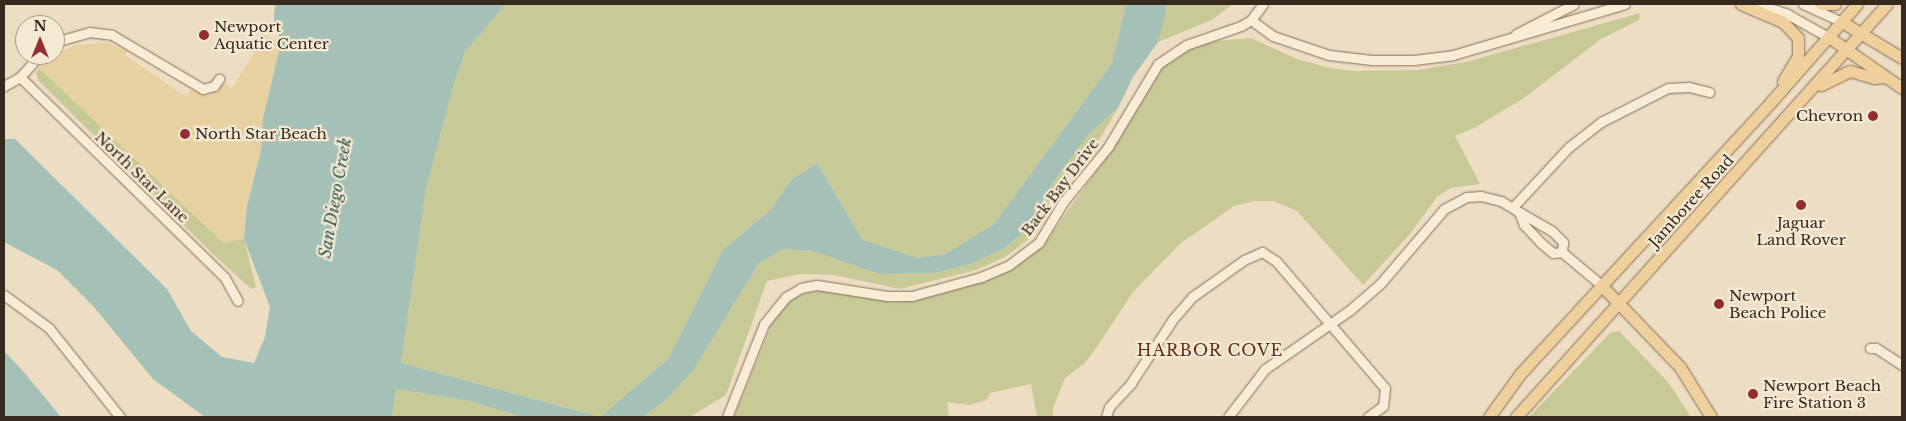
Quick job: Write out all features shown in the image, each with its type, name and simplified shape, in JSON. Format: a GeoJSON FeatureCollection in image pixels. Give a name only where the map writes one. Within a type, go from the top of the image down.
{"type":"FeatureCollection","features":[{"type":"Feature","properties":{"kind":"main road"},"geometry":{"type":"LineString","coordinates":[[1742,4],[1783,22],[1800,42],[1798,56],[1770,103]]}},
{"type":"Feature","properties":{"kind":"main road"},"geometry":{"type":"LineString","coordinates":[[1822,4],[1835,4]]}},
{"type":"Feature","properties":{"kind":"main road","name":"Jamboree Road"},"geometry":{"type":"LineString","coordinates":[[1489,417],[1520,374],[1830,38],[1857,4]]}},
{"type":"Feature","properties":{"kind":"main road","name":"Jamboree Road"},"geometry":{"type":"LineString","coordinates":[[1516,417],[1863,33],[1887,4]]}},
{"type":"Feature","properties":{"kind":"main road"},"geometry":{"type":"LineString","coordinates":[[1842,22],[1902,58]]}},
{"type":"Feature","properties":{"kind":"main road"},"geometry":{"type":"LineString","coordinates":[[1830,38],[1902,88]]}},
{"type":"Feature","properties":{"kind":"main road"},"geometry":{"type":"LineString","coordinates":[[1815,86],[1850,71],[1874,78],[1886,76]]}},
{"type":"Feature","properties":{"kind":"main road"},"geometry":{"type":"LineString","coordinates":[[1601,285],[1680,367],[1711,417]]}},
{"type":"Feature","properties":{"kind":"street","name":"Back Bay Drive"},"geometry":{"type":"LineString","coordinates":[[727,417],[764,324],[786,297],[801,288],[817,285],[887,296],[912,296],[981,278],[1009,265],[1039,242],[1064,201],[1108,147],[1158,64],[1186,45],[1231,30],[1251,20],[1264,4]]}},
{"type":"Feature","properties":{"kind":"street"},"geometry":{"type":"LineString","coordinates":[[1500,42],[1574,4]]}},
{"type":"Feature","properties":{"kind":"street"},"geometry":{"type":"LineString","coordinates":[[1251,20],[1260,29],[1292,44],[1347,58],[1434,59],[1500,42],[1625,4]]}},
{"type":"Feature","properties":{"kind":"street"},"geometry":{"type":"LineString","coordinates":[[1757,4],[1796,18],[1830,38]]}},
{"type":"Feature","properties":{"kind":"street"},"geometry":{"type":"LineString","coordinates":[[1804,4],[1842,22]]}},
{"type":"Feature","properties":{"kind":"street"},"geometry":{"type":"LineString","coordinates":[[65,39],[89,32],[112,35],[203,89],[209,89],[219,80]]}},
{"type":"Feature","properties":{"kind":"street"},"geometry":{"type":"LineString","coordinates":[[4,86],[20,77],[31,65]]}},
{"type":"Feature","properties":{"kind":"street","name":"North Star Lane"},"geometry":{"type":"LineString","coordinates":[[20,77],[225,278],[238,302]]}},
{"type":"Feature","properties":{"kind":"street"},"geometry":{"type":"LineString","coordinates":[[1516,210],[1569,147],[1602,122],[1668,88],[1689,87],[1709,92]]}},
{"type":"Feature","properties":{"kind":"street"},"geometry":{"type":"LineString","coordinates":[[1228,417],[1265,368],[1330,323],[1380,284],[1444,209],[1468,197],[1481,196],[1516,210],[1562,242],[1562,252]]}},
{"type":"Feature","properties":{"kind":"street"},"geometry":{"type":"LineString","coordinates":[[1516,210],[1524,225],[1552,253],[1562,252],[1601,285]]}},
{"type":"Feature","properties":{"kind":"street"},"geometry":{"type":"LineString","coordinates":[[1537,237],[1545,229]]}},
{"type":"Feature","properties":{"kind":"street"},"geometry":{"type":"LineString","coordinates":[[1106,417],[1109,407],[1131,383],[1173,319],[1192,297],[1253,255],[1262,252],[1276,261],[1385,388],[1383,406],[1368,417]]}},
{"type":"Feature","properties":{"kind":"street"},"geometry":{"type":"LineString","coordinates":[[4,295],[49,328],[120,417]]}},
{"type":"Feature","properties":{"kind":"street"},"geometry":{"type":"LineString","coordinates":[[1870,348],[1876,348],[1902,364]]}},
{"type":"Feature","properties":{"kind":"green space"},"geometry":{"type":"Polygon","coordinates":[[[506,4],[1126,4],[1112,63],[994,224],[945,254],[917,258],[897,253],[863,240],[817,163],[791,180],[771,209],[723,250],[668,359],[600,417],[401,363],[426,189],[454,84],[465,52],[506,4]]]}},
{"type":"Feature","properties":{"kind":"green space"},"geometry":{"type":"Polygon","coordinates":[[[1165,4],[1233,4],[1212,20],[1158,42],[1165,4]]]}},
{"type":"Feature","properties":{"kind":"green space"},"geometry":{"type":"Polygon","coordinates":[[[1640,13],[1639,20],[1601,39],[1524,98],[1474,128],[1455,136],[1480,184],[1451,188],[1437,197],[1410,234],[1363,285],[1297,211],[1273,201],[1254,201],[1234,206],[1181,243],[1133,292],[1084,364],[1065,378],[1053,408],[1053,417],[1037,417],[1031,384],[990,393],[987,400],[969,405],[947,402],[949,417],[734,417],[773,320],[787,302],[798,295],[823,290],[893,302],[923,298],[988,279],[1014,267],[1042,247],[1109,153],[1157,73],[1178,53],[1215,41],[1251,38],[1297,59],[1330,68],[1353,71],[1417,70],[1466,62],[1640,13]]]}},
{"type":"Feature","properties":{"kind":"green space"},"geometry":{"type":"Polygon","coordinates":[[[39,68],[223,242],[244,239],[256,287],[251,289],[213,254],[38,80],[36,73],[39,68]]]}},
{"type":"Feature","properties":{"kind":"green space"},"geometry":{"type":"Polygon","coordinates":[[[1118,108],[1095,147],[1051,192],[1049,205],[1028,240],[1005,257],[976,270],[900,289],[834,275],[800,274],[767,281],[726,395],[690,417],[643,417],[668,398],[693,371],[759,263],[783,249],[812,251],[879,274],[935,273],[970,264],[1002,250],[1039,220],[1043,200],[1054,181],[1088,135],[1118,108]]]}},
{"type":"Feature","properties":{"kind":"green space"},"geometry":{"type":"Polygon","coordinates":[[[1619,331],[1668,382],[1691,417],[1529,417],[1610,333],[1619,331]]]}},
{"type":"Feature","properties":{"kind":"green space"},"geometry":{"type":"Polygon","coordinates":[[[396,389],[470,401],[522,417],[392,417],[396,389]]]}},
{"type":"Feature","properties":{"kind":"sand","name":"North Star Beach"},"geometry":{"type":"Polygon","coordinates":[[[265,35],[281,43],[263,118],[261,150],[247,206],[244,239],[223,243],[39,68],[42,65],[65,65],[65,50],[75,45],[108,43],[127,51],[125,55],[185,96],[191,90],[209,96],[225,83],[232,88],[265,35]]]}},
{"type":"Feature","properties":{"kind":"water","name":"San Diego Creek"},"geometry":{"type":"Polygon","coordinates":[[[275,4],[506,4],[465,52],[454,84],[426,189],[401,363],[600,417],[522,417],[470,401],[396,389],[392,417],[205,417],[153,379],[94,307],[57,270],[4,242],[4,139],[15,139],[167,289],[191,331],[222,357],[254,363],[265,337],[270,307],[244,239],[247,206],[261,150],[263,118],[281,43],[274,19],[275,4]]]}},
{"type":"Feature","properties":{"kind":"water"},"geometry":{"type":"Polygon","coordinates":[[[1126,4],[1165,4],[1165,16],[1158,42],[1133,77],[1118,108],[1088,135],[1054,181],[1043,200],[1039,220],[1002,250],[970,264],[935,273],[879,274],[812,251],[783,249],[759,263],[693,371],[668,398],[643,417],[600,417],[668,359],[723,250],[771,209],[791,180],[817,163],[863,240],[917,258],[945,254],[994,224],[1112,63],[1126,4]]]}},
{"type":"Feature","properties":{"kind":"water"},"geometry":{"type":"Polygon","coordinates":[[[4,351],[23,371],[61,417],[4,417],[4,351]]]}},
{"type":"Feature","properties":{"kind":"place","name":"Newport Aquatic Center"},"geometry":{"type":"Point","coordinates":[204,35]}},
{"type":"Feature","properties":{"kind":"place","name":"Chevron"},"geometry":{"type":"Point","coordinates":[1873,116]}},
{"type":"Feature","properties":{"kind":"place","name":"North Star Beach"},"geometry":{"type":"Point","coordinates":[185,134]}},
{"type":"Feature","properties":{"kind":"place","name":"Jaguar Land Rover"},"geometry":{"type":"Point","coordinates":[1801,205]}},
{"type":"Feature","properties":{"kind":"place","name":"Newport Beach Police"},"geometry":{"type":"Point","coordinates":[1719,304]}},
{"type":"Feature","properties":{"kind":"place","name":"Newport Beach Fire Station 3"},"geometry":{"type":"Point","coordinates":[1753,394]}},
{"type":"Feature","properties":{"kind":"district","name":"HARBOR COVE"},"geometry":{"type":"Point","coordinates":[1210,350]}}]}
